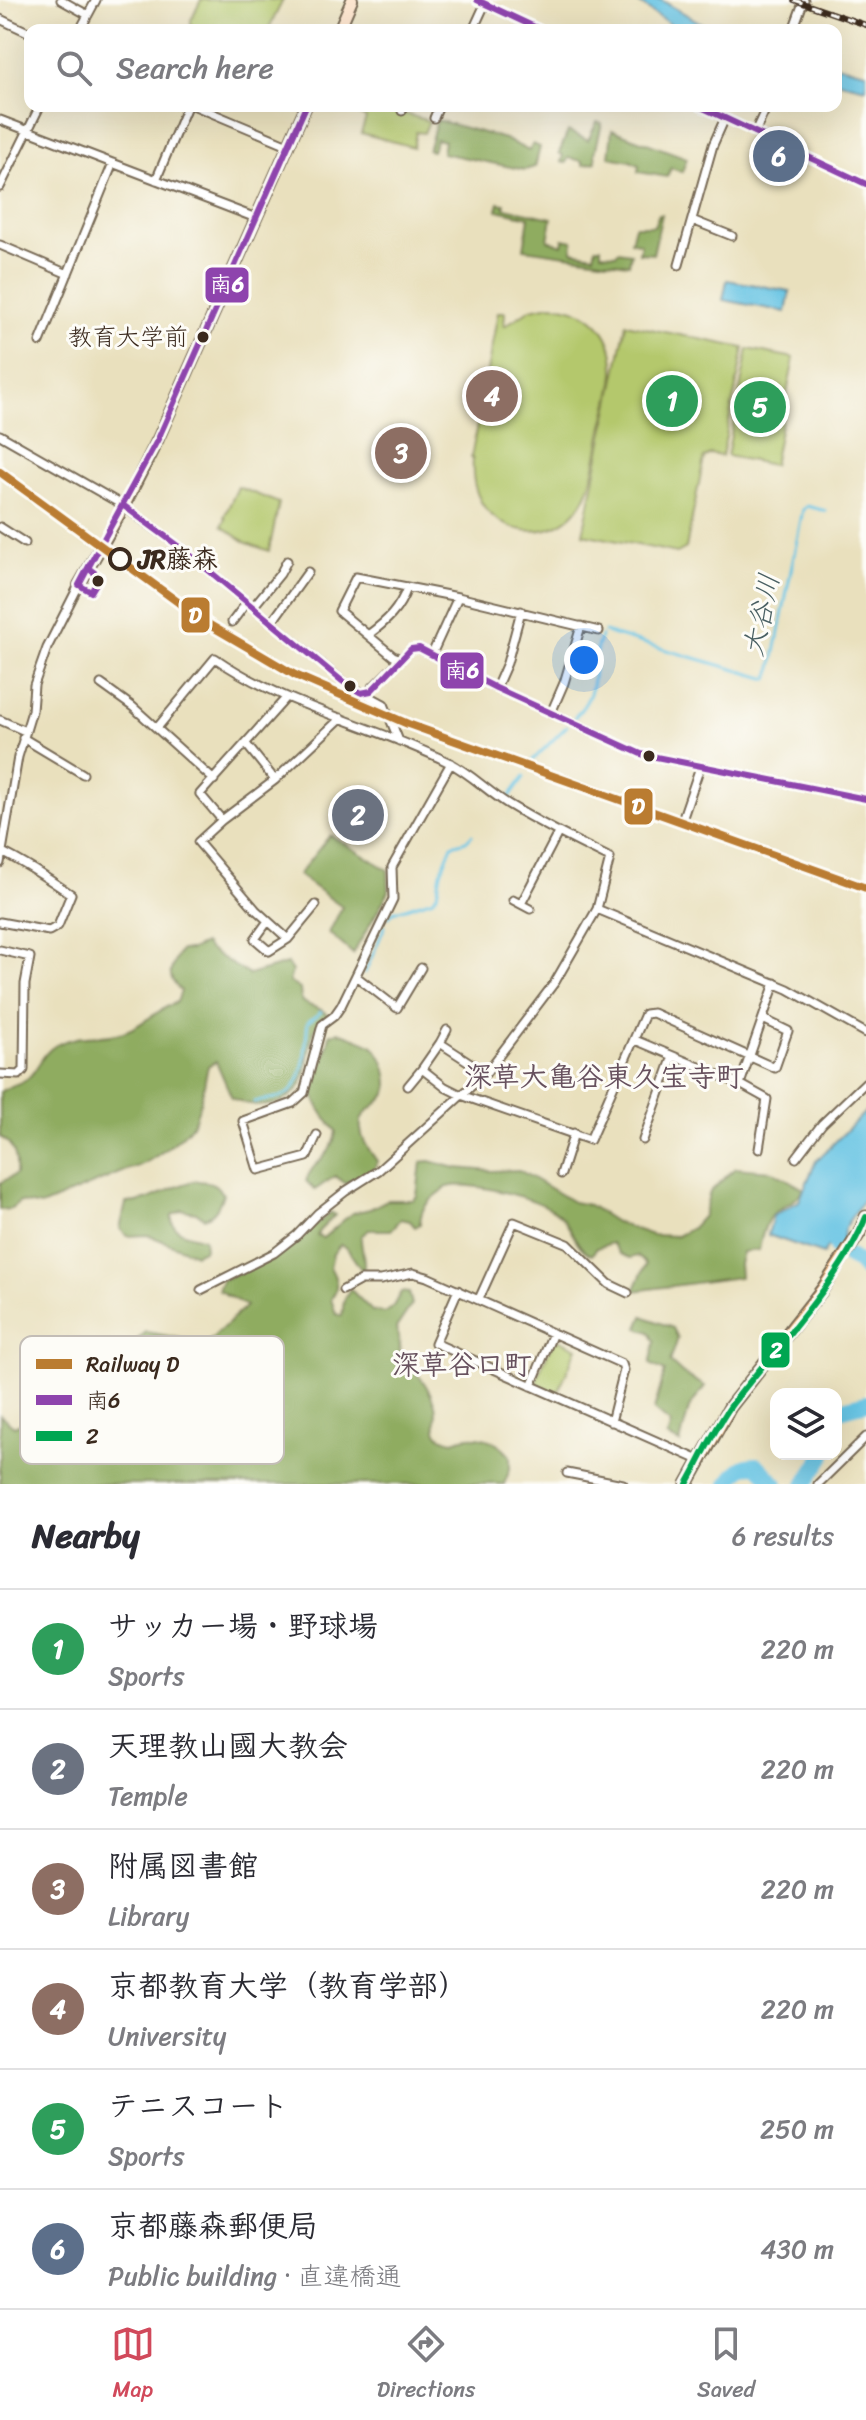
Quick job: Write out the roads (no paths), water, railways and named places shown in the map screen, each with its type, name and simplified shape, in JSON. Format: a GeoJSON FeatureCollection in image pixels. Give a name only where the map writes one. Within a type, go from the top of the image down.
{"type":"FeatureCollection","features":[{"type":"Feature","properties":{"kind":"main road"},"geometry":{"type":"LineString","coordinates":[[687,1484],[738,1396],[863,1235],[866,1217]]}},
{"type":"Feature","properties":{"kind":"street"},"geometry":{"type":"LineString","coordinates":[[61,0],[88,15]]}},
{"type":"Feature","properties":{"kind":"street"},"geometry":{"type":"LineString","coordinates":[[83,24],[96,0]]}},
{"type":"Feature","properties":{"kind":"street"},"geometry":{"type":"LineString","coordinates":[[342,24],[352,0]]}},
{"type":"Feature","properties":{"kind":"street"},"geometry":{"type":"LineString","coordinates":[[477,0],[528,24]]}},
{"type":"Feature","properties":{"kind":"street"},"geometry":{"type":"LineString","coordinates":[[795,24],[804,0]]}},
{"type":"Feature","properties":{"kind":"street"},"geometry":{"type":"LineString","coordinates":[[476,24],[485,4]]}},
{"type":"Feature","properties":{"kind":"street"},"geometry":{"type":"LineString","coordinates":[[0,19],[24,30]]}},
{"type":"Feature","properties":{"kind":"street"},"geometry":{"type":"LineString","coordinates":[[0,187],[37,112]]}},
{"type":"Feature","properties":{"kind":"street"},"geometry":{"type":"LineString","coordinates":[[156,180],[184,112]]}},
{"type":"Feature","properties":{"kind":"street"},"geometry":{"type":"LineString","coordinates":[[209,112],[288,145]]}},
{"type":"Feature","properties":{"kind":"street"},"geometry":{"type":"LineString","coordinates":[[0,863],[3,830],[32,711],[34,685],[47,648],[124,506],[175,402],[303,112]]}},
{"type":"Feature","properties":{"kind":"street"},"geometry":{"type":"LineString","coordinates":[[434,118],[436,112]]}},
{"type":"Feature","properties":{"kind":"street"},"geometry":{"type":"LineString","coordinates":[[712,112],[866,184]]}},
{"type":"Feature","properties":{"kind":"street"},"geometry":{"type":"LineString","coordinates":[[755,132],[764,112]]}},
{"type":"Feature","properties":{"kind":"street"},"geometry":{"type":"LineString","coordinates":[[679,265],[713,145],[725,118]]}},
{"type":"Feature","properties":{"kind":"street"},"geometry":{"type":"LineString","coordinates":[[0,120],[256,218]]}},
{"type":"Feature","properties":{"kind":"street"},"geometry":{"type":"LineString","coordinates":[[28,130],[34,137]]}},
{"type":"Feature","properties":{"kind":"street"},"geometry":{"type":"LineString","coordinates":[[40,342],[113,163]]}},
{"type":"Feature","properties":{"kind":"street"},"geometry":{"type":"LineString","coordinates":[[692,220],[732,236]]}},
{"type":"Feature","properties":{"kind":"street"},"geometry":{"type":"LineString","coordinates":[[0,245],[68,274]]}},
{"type":"Feature","properties":{"kind":"street"},"geometry":{"type":"LineString","coordinates":[[0,435],[124,506],[250,604],[342,681],[387,708],[399,737]]}},
{"type":"Feature","properties":{"kind":"street"},"geometry":{"type":"LineString","coordinates":[[0,527],[25,543]]}},
{"type":"Feature","properties":{"kind":"street"},"geometry":{"type":"LineString","coordinates":[[232,622],[280,574],[287,561]]}},
{"type":"Feature","properties":{"kind":"street"},"geometry":{"type":"LineString","coordinates":[[272,622],[308,572]]}},
{"type":"Feature","properties":{"kind":"street"},"geometry":{"type":"LineString","coordinates":[[401,659],[393,656],[339,611],[356,577],[458,597],[599,631]]}},
{"type":"Feature","properties":{"kind":"street"},"geometry":{"type":"LineString","coordinates":[[368,635],[391,618],[407,588]]}},
{"type":"Feature","properties":{"kind":"street"},"geometry":{"type":"LineString","coordinates":[[432,654],[458,597]]}},
{"type":"Feature","properties":{"kind":"street"},"geometry":{"type":"LineString","coordinates":[[496,688],[507,663],[521,611]]}},
{"type":"Feature","properties":{"kind":"street"},"geometry":{"type":"LineString","coordinates":[[551,713],[564,683],[581,626]]}},
{"type":"Feature","properties":{"kind":"street"},"geometry":{"type":"LineString","coordinates":[[366,694],[416,648],[641,754],[866,799]]}},
{"type":"Feature","properties":{"kind":"street"},"geometry":{"type":"LineString","coordinates":[[157,728],[215,658],[247,680],[286,698],[399,737],[451,763],[504,802],[610,858],[597,909],[555,982],[486,1073],[379,1170],[337,1198],[274,1253],[201,1290]]}},
{"type":"Feature","properties":{"kind":"street"},"geometry":{"type":"LineString","coordinates":[[101,684],[133,707],[214,780]]}},
{"type":"Feature","properties":{"kind":"street"},"geometry":{"type":"LineString","coordinates":[[222,820],[200,794],[286,698]]}},
{"type":"Feature","properties":{"kind":"street"},"geometry":{"type":"LineString","coordinates":[[288,939],[256,910],[198,842],[275,780],[341,718]]}},
{"type":"Feature","properties":{"kind":"street"},"geometry":{"type":"LineString","coordinates":[[0,720],[83,774]]}},
{"type":"Feature","properties":{"kind":"street"},"geometry":{"type":"LineString","coordinates":[[246,744],[275,780]]}},
{"type":"Feature","properties":{"kind":"street"},"geometry":{"type":"LineString","coordinates":[[317,1135],[307,1157],[258,1170],[243,1121],[293,1103],[304,1093],[322,1025],[334,1016],[359,978],[387,919],[393,899],[392,867],[451,763]]}},
{"type":"Feature","properties":{"kind":"street"},"geometry":{"type":"LineString","coordinates":[[683,817],[700,767]]}},
{"type":"Feature","properties":{"kind":"street"},"geometry":{"type":"LineString","coordinates":[[530,909],[517,902],[558,833]]}},
{"type":"Feature","properties":{"kind":"street"},"geometry":{"type":"LineString","coordinates":[[0,922],[49,931],[58,926],[71,894],[36,869],[2,852]]}},
{"type":"Feature","properties":{"kind":"street"},"geometry":{"type":"LineString","coordinates":[[268,921],[255,939],[269,951],[288,939],[316,905]]}},
{"type":"Feature","properties":{"kind":"street"},"geometry":{"type":"LineString","coordinates":[[597,909],[775,983],[866,1033]]}},
{"type":"Feature","properties":{"kind":"street"},"geometry":{"type":"LineString","coordinates":[[0,950],[30,957],[25,984],[24,1070],[19,1075],[0,1074]]}},
{"type":"Feature","properties":{"kind":"street"},"geometry":{"type":"LineString","coordinates":[[359,978],[397,1008],[421,968]]}},
{"type":"Feature","properties":{"kind":"street"},"geometry":{"type":"LineString","coordinates":[[740,1084],[775,983]]}},
{"type":"Feature","properties":{"kind":"street"},"geometry":{"type":"LineString","coordinates":[[422,1069],[461,1095],[590,1140],[645,1014],[653,1013],[775,1068],[788,1031],[763,1019]]}},
{"type":"Feature","properties":{"kind":"street"},"geometry":{"type":"LineString","coordinates":[[408,1086],[447,1030]]}},
{"type":"Feature","properties":{"kind":"street"},"geometry":{"type":"LineString","coordinates":[[635,1040],[740,1084],[767,1099],[759,1149]]}},
{"type":"Feature","properties":{"kind":"street"},"geometry":{"type":"LineString","coordinates":[[440,1043],[486,1073]]}},
{"type":"Feature","properties":{"kind":"street"},"geometry":{"type":"LineString","coordinates":[[643,1140],[673,1056]]}},
{"type":"Feature","properties":{"kind":"street"},"geometry":{"type":"LineString","coordinates":[[796,1158],[822,1124],[866,1082]]}},
{"type":"Feature","properties":{"kind":"street"},"geometry":{"type":"LineString","coordinates":[[561,1174],[574,1133]]}},
{"type":"Feature","properties":{"kind":"street"},"geometry":{"type":"LineString","coordinates":[[479,1299],[514,1222],[568,1244],[609,1284],[628,1293]]}},
{"type":"Feature","properties":{"kind":"street"},"geometry":{"type":"LineString","coordinates":[[343,1290],[361,1280],[381,1280],[413,1273],[479,1299],[622,1364],[624,1370],[611,1422]]}},
{"type":"Feature","properties":{"kind":"street"},"geometry":{"type":"LineString","coordinates":[[458,1290],[435,1343],[699,1460]]}},
{"type":"Feature","properties":{"kind":"street"},"geometry":{"type":"LineString","coordinates":[[531,1386],[553,1333]]}},
{"type":"Feature","properties":{"kind":"street"},"geometry":{"type":"LineString","coordinates":[[818,1484],[866,1437]]}},
{"type":"Feature","properties":{"kind":"street"},"geometry":{"type":"LineString","coordinates":[[567,1473],[623,1484]]}},
{"type":"Feature","properties":{"kind":"water"},"geometry":{"type":"Polygon","coordinates":[[[634,0],[661,0],[703,24],[670,24],[634,0]]]}},
{"type":"Feature","properties":{"kind":"water"},"geometry":{"type":"Polygon","coordinates":[[[842,66],[866,72],[866,88],[842,82],[842,66]]]}},
{"type":"Feature","properties":{"kind":"water"},"geometry":{"type":"Polygon","coordinates":[[[727,280],[790,291],[786,312],[723,300],[727,280]]]}},
{"type":"Feature","properties":{"kind":"water"},"geometry":{"type":"Polygon","coordinates":[[[866,1111],[866,1196],[844,1228],[843,1242],[830,1243],[823,1254],[768,1235],[773,1216],[799,1201],[816,1161],[866,1111]]]}},
{"type":"Feature","properties":{"kind":"waterway","name":"大谷川"},"geometry":{"type":"LineString","coordinates":[[604,632],[768,679],[803,509],[807,506],[826,511]]}},
{"type":"Feature","properties":{"kind":"waterway","name":"大谷川"},"geometry":{"type":"LineString","coordinates":[[574,718],[589,697],[601,636]]}},
{"type":"Feature","properties":{"kind":"waterway","name":"大谷川"},"geometry":{"type":"LineString","coordinates":[[532,761],[567,726]]}},
{"type":"Feature","properties":{"kind":"waterway","name":"大谷川"},"geometry":{"type":"LineString","coordinates":[[508,799],[524,777]]}},
{"type":"Feature","properties":{"kind":"waterway","name":"大谷川"},"geometry":{"type":"LineString","coordinates":[[389,917],[393,912],[433,899],[452,845],[466,841],[472,835]]}},
{"type":"Feature","properties":{"kind":"waterway","name":"大谷川"},"geometry":{"type":"LineString","coordinates":[[365,973],[385,926]]}},
{"type":"Feature","properties":{"kind":"waterway","name":"大谷川"},"geometry":{"type":"LineString","coordinates":[[254,1102],[273,1099],[291,1091],[303,1067],[308,1022],[321,1012]]}},
{"type":"Feature","properties":{"kind":"waterway"},"geometry":{"type":"LineString","coordinates":[[838,1221],[833,1236],[837,1249],[866,1271]]}},
{"type":"Feature","properties":{"kind":"waterway"},"geometry":{"type":"LineString","coordinates":[[842,1409],[866,1403]]}},
{"type":"Feature","properties":{"kind":"waterway"},"geometry":{"type":"LineString","coordinates":[[805,1484],[820,1460]]}},
{"type":"Feature","properties":{"kind":"waterway"},"geometry":{"type":"LineString","coordinates":[[728,1484],[743,1468],[752,1465],[757,1465],[776,1484]]}},
{"type":"Feature","properties":{"kind":"railway"},"geometry":{"type":"LineString","coordinates":[[794,0],[866,25]]}},
{"type":"Feature","properties":{"kind":"rail line","name":"D"},"geometry":{"type":"LineString","coordinates":[[0,472],[208,624],[295,675],[408,724],[866,888]]}},
{"type":"Feature","properties":{"kind":"place","name":"京都藤森郵便局"},"geometry":{"type":"Point","coordinates":[779,156]}},
{"type":"Feature","properties":{"kind":"place","name":"教育大学前"},"geometry":{"type":"Point","coordinates":[203,337]}},
{"type":"Feature","properties":{"kind":"place","name":"京都教育大学（教育学部）"},"geometry":{"type":"Point","coordinates":[492,396]}},
{"type":"Feature","properties":{"kind":"place","name":"サッカー場・野球場"},"geometry":{"type":"Point","coordinates":[672,401]}},
{"type":"Feature","properties":{"kind":"place","name":"テニスコート"},"geometry":{"type":"Point","coordinates":[760,407]}},
{"type":"Feature","properties":{"kind":"place","name":"附属図書館"},"geometry":{"type":"Point","coordinates":[401,453]}},
{"type":"Feature","properties":{"kind":"place","name":"JR藤森"},"geometry":{"type":"Point","coordinates":[120,559]}},
{"type":"Feature","properties":{"kind":"place","name":"天理教山國大教会"},"geometry":{"type":"Point","coordinates":[358,815]}},
{"type":"Feature","properties":{"kind":"district","name":"深草大亀谷東久宝寺町"},"geometry":{"type":"Point","coordinates":[604,1076]}},
{"type":"Feature","properties":{"kind":"district","name":"深草谷口町"},"geometry":{"type":"Point","coordinates":[462,1364]}}]}
